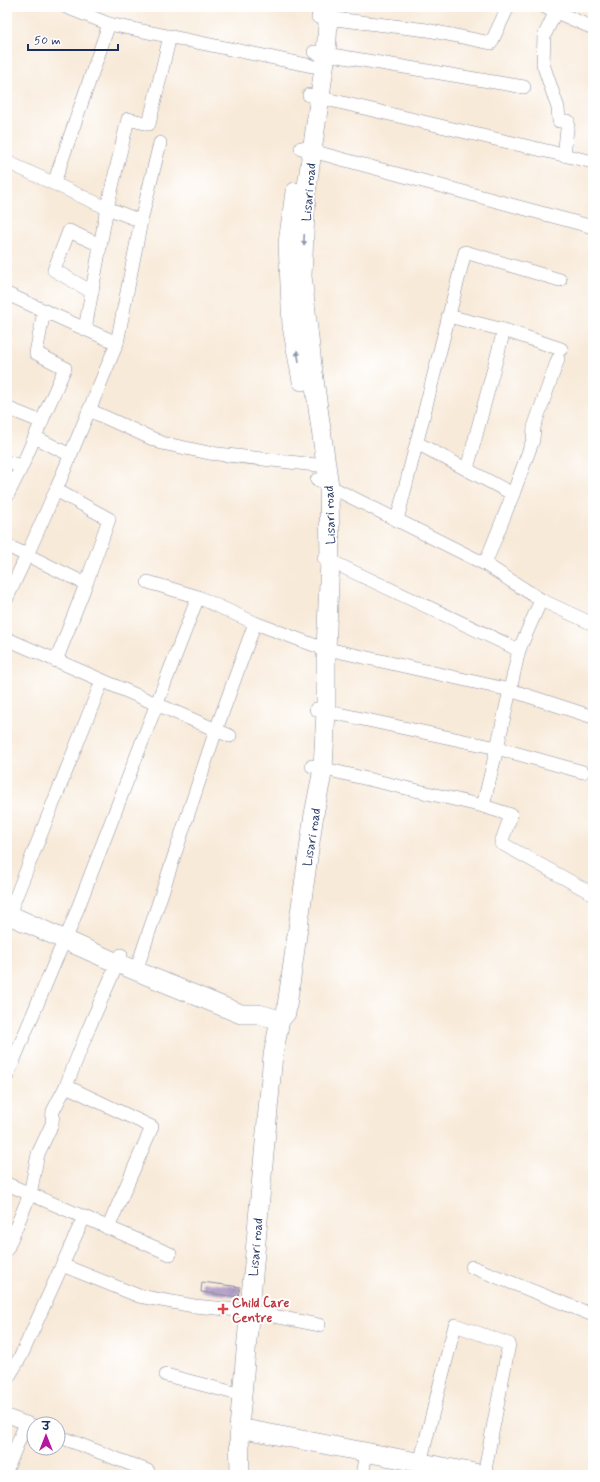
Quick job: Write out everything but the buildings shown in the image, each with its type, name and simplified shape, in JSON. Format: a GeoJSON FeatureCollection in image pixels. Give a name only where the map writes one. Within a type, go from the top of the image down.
{"type":"FeatureCollection","features":[{"type":"Feature","properties":{"kind":"street"},"geometry":{"type":"LineString","coordinates":[[66,7],[109,24],[170,36],[524,87]]}},
{"type":"Feature","properties":{"kind":"street"},"geometry":{"type":"LineString","coordinates":[[323,12],[491,43],[508,7]]}},
{"type":"Feature","properties":{"kind":"street"},"geometry":{"type":"LineString","coordinates":[[564,155],[568,121],[559,121],[558,108],[543,64],[544,36],[553,8],[593,28]]}},
{"type":"Feature","properties":{"kind":"street","name":"Lisari road"},"geometry":{"type":"LineString","coordinates":[[320,477],[292,326],[288,243],[307,149],[323,12]]}},
{"type":"Feature","properties":{"kind":"street"},"geometry":{"type":"LineString","coordinates":[[54,183],[109,24]]}},
{"type":"Feature","properties":{"kind":"street"},"geometry":{"type":"LineString","coordinates":[[85,329],[107,208],[128,119],[150,124],[170,36]]}},
{"type":"Feature","properties":{"kind":"street"},"geometry":{"type":"LineString","coordinates":[[314,96],[593,162]]}},
{"type":"Feature","properties":{"kind":"street"},"geometry":{"type":"LineString","coordinates":[[7,598],[56,490],[117,342],[141,221],[160,142]]}},
{"type":"Feature","properties":{"kind":"street"},"geometry":{"type":"LineString","coordinates":[[307,149],[593,227]]}},
{"type":"Feature","properties":{"kind":"street","name":"Lisari road"},"geometry":{"type":"LineString","coordinates":[[240,1475],[239,1428],[273,1055],[280,1020],[286,1013],[314,814],[321,710],[326,559],[312,365],[302,276],[307,149]]}},
{"type":"Feature","properties":{"kind":"street"},"geometry":{"type":"LineString","coordinates":[[7,162],[107,208],[141,221]]}},
{"type":"Feature","properties":{"kind":"street"},"geometry":{"type":"LineString","coordinates":[[92,292],[54,270],[69,232],[100,245]]}},
{"type":"Feature","properties":{"kind":"street"},"geometry":{"type":"LineString","coordinates":[[397,520],[418,443],[448,316],[465,252],[560,280]]}},
{"type":"Feature","properties":{"kind":"street"},"geometry":{"type":"LineString","coordinates":[[7,294],[117,342]]}},
{"type":"Feature","properties":{"kind":"street"},"geometry":{"type":"LineString","coordinates":[[7,496],[42,422],[65,368],[36,353],[44,311]]}},
{"type":"Feature","properties":{"kind":"street"},"geometry":{"type":"LineString","coordinates":[[448,316],[504,330],[560,354],[534,427],[534,440],[485,564]]}},
{"type":"Feature","properties":{"kind":"street"},"geometry":{"type":"LineString","coordinates":[[467,469],[504,330]]}},
{"type":"Feature","properties":{"kind":"street"},"geometry":{"type":"LineString","coordinates":[[7,408],[42,422]]}},
{"type":"Feature","properties":{"kind":"street"},"geometry":{"type":"LineString","coordinates":[[89,410],[162,443],[320,477],[397,520],[485,564],[541,600],[593,624]]}},
{"type":"Feature","properties":{"kind":"street"},"geometry":{"type":"LineString","coordinates":[[35,437],[70,455]]}},
{"type":"Feature","properties":{"kind":"street"},"geometry":{"type":"LineString","coordinates":[[418,443],[513,494]]}},
{"type":"Feature","properties":{"kind":"street"},"geometry":{"type":"LineString","coordinates":[[7,462],[22,466]]}},
{"type":"Feature","properties":{"kind":"street"},"geometry":{"type":"LineString","coordinates":[[56,490],[109,519],[56,661]]}},
{"type":"Feature","properties":{"kind":"street"},"geometry":{"type":"LineString","coordinates":[[7,546],[86,584]]}},
{"type":"Feature","properties":{"kind":"street"},"geometry":{"type":"LineString","coordinates":[[326,559],[519,650]]}},
{"type":"Feature","properties":{"kind":"street"},"geometry":{"type":"LineString","coordinates":[[148,582],[198,597],[255,623],[322,648],[510,690],[593,717]]}},
{"type":"Feature","properties":{"kind":"street"},"geometry":{"type":"LineString","coordinates":[[7,1076],[67,935],[198,597]]}},
{"type":"Feature","properties":{"kind":"street"},"geometry":{"type":"LineString","coordinates":[[483,806],[519,650],[541,600]]}},
{"type":"Feature","properties":{"kind":"street"},"geometry":{"type":"LineString","coordinates":[[139,962],[216,730],[255,623]]}},
{"type":"Feature","properties":{"kind":"street"},"geometry":{"type":"LineString","coordinates":[[7,639],[230,736]]}},
{"type":"Feature","properties":{"kind":"street"},"geometry":{"type":"LineString","coordinates":[[102,681],[9,911],[202,993],[244,1004],[259,1014],[280,1020]]}},
{"type":"Feature","properties":{"kind":"street"},"geometry":{"type":"LineString","coordinates":[[321,710],[497,748],[583,772]]}},
{"type":"Feature","properties":{"kind":"street"},"geometry":{"type":"LineString","coordinates":[[317,768],[483,806],[511,815],[501,843],[593,894]]}},
{"type":"Feature","properties":{"kind":"street"},"geometry":{"type":"LineString","coordinates":[[119,959],[139,962],[202,993]]}},
{"type":"Feature","properties":{"kind":"street"},"geometry":{"type":"LineString","coordinates":[[7,1248],[30,1194],[38,1154],[52,1124],[53,1111],[66,1086],[88,1030],[119,959]]}},
{"type":"Feature","properties":{"kind":"street"},"geometry":{"type":"LineString","coordinates":[[66,1086],[152,1127],[108,1228]]}},
{"type":"Feature","properties":{"kind":"street"},"geometry":{"type":"LineString","coordinates":[[7,1184],[170,1254]]}},
{"type":"Feature","properties":{"kind":"street"},"geometry":{"type":"LineString","coordinates":[[7,1379],[21,1356],[84,1217]]}},
{"type":"Feature","properties":{"kind":"street"},"geometry":{"type":"LineString","coordinates":[[62,1265],[139,1296],[194,1306],[249,1311],[319,1325]]}},
{"type":"Feature","properties":{"kind":"street"},"geometry":{"type":"LineString","coordinates":[[472,1267],[593,1315]]}},
{"type":"Feature","properties":{"kind":"street"},"geometry":{"type":"LineString","coordinates":[[239,1428],[366,1453],[484,1475],[509,1344],[455,1325],[420,1463]]}},
{"type":"Feature","properties":{"kind":"street"},"geometry":{"type":"LineString","coordinates":[[166,1375],[242,1395]]}},
{"type":"Feature","properties":{"kind":"street"},"geometry":{"type":"LineString","coordinates":[[7,1416],[26,1423]]}},
{"type":"Feature","properties":{"kind":"street"},"geometry":{"type":"LineString","coordinates":[[7,1469],[26,1433]]}},
{"type":"Feature","properties":{"kind":"street"},"geometry":{"type":"LineString","coordinates":[[66,1439],[148,1471],[148,1475]]}},
{"type":"Feature","properties":{"kind":"street"},"geometry":{"type":"LineString","coordinates":[[362,1475],[366,1453]]}},
{"type":"Feature","properties":{"kind":"place","name":"Child Care Centre"},"geometry":{"type":"Point","coordinates":[223,1309]}}]}
